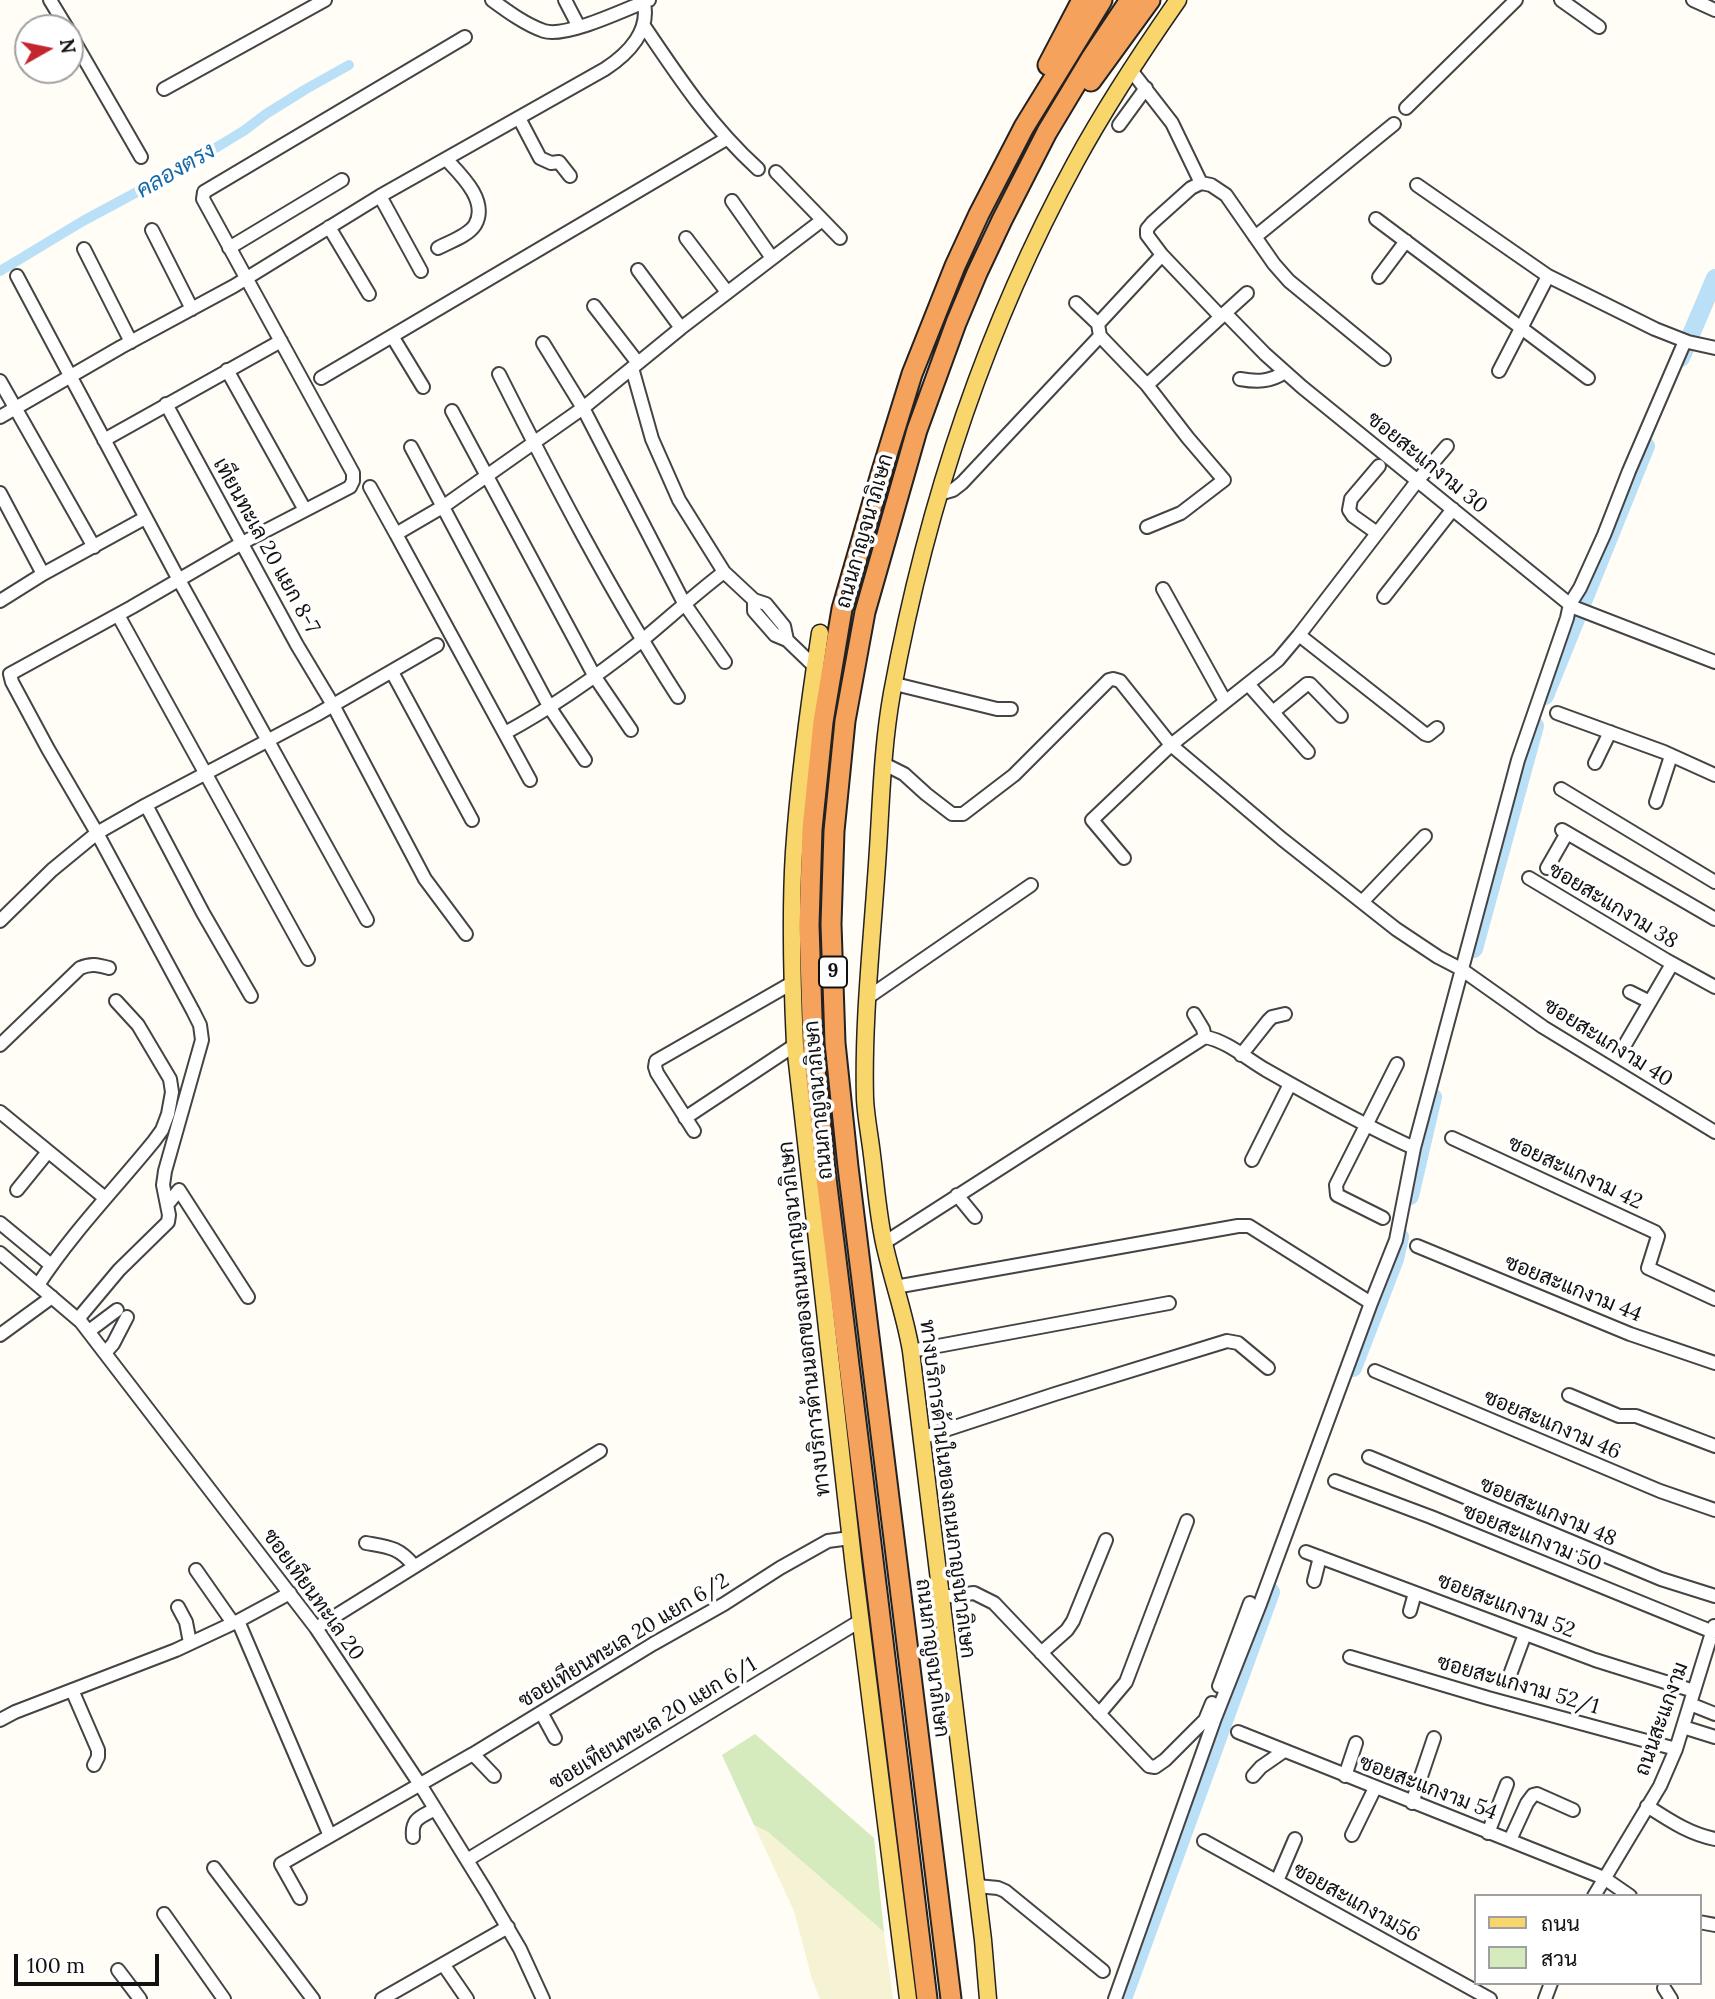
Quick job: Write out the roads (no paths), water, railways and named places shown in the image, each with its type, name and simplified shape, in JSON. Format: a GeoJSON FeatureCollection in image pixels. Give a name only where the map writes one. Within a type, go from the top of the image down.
{"type":"FeatureCollection","features":[{"type":"Feature","properties":{"kind":"highway"},"geometry":{"type":"LineString","coordinates":[[1003,165],[1049,61],[1082,0]]}},
{"type":"Feature","properties":{"kind":"highway","name":"ถนนกาญจนาภิเษก"},"geometry":{"type":"LineString","coordinates":[[927,1999],[821,1129],[813,1047],[809,939],[812,829],[823,722],[842,609],[896,424],[932,321],[1003,165],[1049,84],[1102,0]]}},
{"type":"Feature","properties":{"kind":"highway","name":"ถนนกาญจนาภิเษก"},"geometry":{"type":"LineString","coordinates":[[951,1999],[835,1043],[831,925],[834,831],[845,721],[865,612],[917,430],[956,323],[1024,174],[1069,93],[1130,0]]}},
{"type":"Feature","properties":{"kind":"highway"},"geometry":{"type":"LineString","coordinates":[[1002,220],[1066,118],[1150,0]]}},
{"type":"Feature","properties":{"kind":"main road","name":"ทางบริการด้านในของถนนกาญจนาภิเษก"},"geometry":{"type":"LineString","coordinates":[[983,1940],[911,1351],[907,1325],[884,1243],[865,1101],[867,998],[884,764],[894,684],[920,565],[956,438],[1001,316],[1076,160],[1130,69],[1178,0]]}},
{"type":"Feature","properties":{"kind":"main road","name":"ทางบริการด้านนอกของถนนกาญจนาภิเษก"},"geometry":{"type":"LineString","coordinates":[[820,633],[804,749],[794,852],[792,983],[795,1045],[850,1538],[908,1999]]}},
{"type":"Feature","properties":{"kind":"main road"},"geometry":{"type":"LineString","coordinates":[[983,1940],[986,1999]]}},
{"type":"Feature","properties":{"kind":"main road"},"geometry":{"type":"LineString","coordinates":[[983,1940],[994,1999]]}},
{"type":"Feature","properties":{"kind":"street"},"geometry":{"type":"LineString","coordinates":[[164,89],[324,0]]}},
{"type":"Feature","properties":{"kind":"street"},"geometry":{"type":"LineString","coordinates":[[0,417],[247,278],[380,196],[618,61],[644,26],[646,10],[646,1],[579,27],[554,33],[525,22],[492,0]]}},
{"type":"Feature","properties":{"kind":"street"},"geometry":{"type":"LineString","coordinates":[[565,0],[579,27]]}},
{"type":"Feature","properties":{"kind":"street"},"geometry":{"type":"LineString","coordinates":[[1406,108],[1516,0]]}},
{"type":"Feature","properties":{"kind":"street"},"geometry":{"type":"LineString","coordinates":[[1562,0],[1599,27]]}},
{"type":"Feature","properties":{"kind":"street"},"geometry":{"type":"LineString","coordinates":[[1693,0],[1715,10]]}},
{"type":"Feature","properties":{"kind":"street"},"geometry":{"type":"LineString","coordinates":[[644,26],[692,97],[726,139],[758,169]]}},
{"type":"Feature","properties":{"kind":"street"},"geometry":{"type":"LineString","coordinates":[[78,1319],[120,1270],[168,1222],[163,1185],[165,1171],[202,1032],[197,1018],[97,833],[48,749],[10,674],[242,543],[350,487],[353,473],[203,199],[204,192],[465,37]]}},
{"type":"Feature","properties":{"kind":"street"},"geometry":{"type":"LineString","coordinates":[[84,58],[141,157]]}},
{"type":"Feature","properties":{"kind":"street"},"geometry":{"type":"LineString","coordinates":[[1130,69],[1172,123],[1201,183],[1211,185],[1226,195],[1289,281],[1384,359]]}},
{"type":"Feature","properties":{"kind":"street"},"geometry":{"type":"LineString","coordinates":[[1119,125],[1146,88]]}},
{"type":"Feature","properties":{"kind":"street"},"geometry":{"type":"LineString","coordinates":[[519,118],[540,158],[551,163],[559,162],[570,176]]}},
{"type":"Feature","properties":{"kind":"street"},"geometry":{"type":"LineString","coordinates":[[1255,237],[1394,124]]}},
{"type":"Feature","properties":{"kind":"street"},"geometry":{"type":"LineString","coordinates":[[321,378],[726,139]]}},
{"type":"Feature","properties":{"kind":"street"},"geometry":{"type":"LineString","coordinates":[[438,248],[472,228],[476,223],[478,211],[476,197],[463,177],[446,159]]}},
{"type":"Feature","properties":{"kind":"street"},"geometry":{"type":"LineString","coordinates":[[776,172],[840,238]]}},
{"type":"Feature","properties":{"kind":"street"},"geometry":{"type":"LineString","coordinates":[[229,247],[342,180]]}},
{"type":"Feature","properties":{"kind":"street","name":"ซอยสะแกงาม 30"},"geometry":{"type":"LineString","coordinates":[[1201,183],[1191,188],[1147,229],[1147,235],[1163,255],[1223,315],[1285,372],[1571,606],[1715,662]]}},
{"type":"Feature","properties":{"kind":"street"},"geometry":{"type":"LineString","coordinates":[[1417,185],[1548,276],[1655,329],[1709,347]]}},
{"type":"Feature","properties":{"kind":"street"},"geometry":{"type":"LineString","coordinates":[[380,196],[421,271]]}},
{"type":"Feature","properties":{"kind":"street"},"geometry":{"type":"LineString","coordinates":[[732,201],[772,258]]}},
{"type":"Feature","properties":{"kind":"street"},"geometry":{"type":"LineString","coordinates":[[1376,219],[1588,378]]}},
{"type":"Feature","properties":{"kind":"street"},"geometry":{"type":"LineString","coordinates":[[396,534],[444,506],[583,408],[681,328],[821,221]]}},
{"type":"Feature","properties":{"kind":"street"},"geometry":{"type":"LineString","coordinates":[[329,227],[369,294]]}},
{"type":"Feature","properties":{"kind":"street"},"geometry":{"type":"LineString","coordinates":[[152,230],[192,309]]}},
{"type":"Feature","properties":{"kind":"street"},"geometry":{"type":"LineString","coordinates":[[686,238],[727,292]]}},
{"type":"Feature","properties":{"kind":"street"},"geometry":{"type":"LineString","coordinates":[[1379,277],[1406,241]]}},
{"type":"Feature","properties":{"kind":"street"},"geometry":{"type":"LineString","coordinates":[[83,250],[131,342]]}},
{"type":"Feature","properties":{"kind":"street"},"geometry":{"type":"LineString","coordinates":[[939,494],[962,483],[1163,255]]}},
{"type":"Feature","properties":{"kind":"street"},"geometry":{"type":"LineString","coordinates":[[638,270],[681,328]]}},
{"type":"Feature","properties":{"kind":"street"},"geometry":{"type":"LineString","coordinates":[[17,276],[145,518],[366,920]]}},
{"type":"Feature","properties":{"kind":"street"},"geometry":{"type":"LineString","coordinates":[[1499,371],[1548,276]]}},
{"type":"Feature","properties":{"kind":"street"},"geometry":{"type":"LineString","coordinates":[[1147,385],[1247,293]]}},
{"type":"Feature","properties":{"kind":"street"},"geometry":{"type":"LineString","coordinates":[[1076,303],[1224,480],[1181,513],[1147,527]]}},
{"type":"Feature","properties":{"kind":"street"},"geometry":{"type":"LineString","coordinates":[[594,306],[635,366],[658,454],[679,500],[723,572],[754,600],[766,604],[784,626],[788,640],[815,667]]}},
{"type":"Feature","properties":{"kind":"street"},"geometry":{"type":"LineString","coordinates":[[392,336],[423,387]]}},
{"type":"Feature","properties":{"kind":"street"},"geometry":{"type":"LineString","coordinates":[[104,440],[281,341]]}},
{"type":"Feature","properties":{"kind":"street"},"geometry":{"type":"LineString","coordinates":[[1115,1999],[1215,1718],[1396,1240],[1414,1149],[1518,760],[1571,606],[1686,341]]}},
{"type":"Feature","properties":{"kind":"street"},"geometry":{"type":"LineString","coordinates":[[543,342],[583,408],[684,603],[725,662]]}},
{"type":"Feature","properties":{"kind":"street"},"geometry":{"type":"LineString","coordinates":[[227,370],[305,510]]}},
{"type":"Feature","properties":{"kind":"street"},"geometry":{"type":"LineString","coordinates":[[1240,379],[1264,381],[1285,372]]}},
{"type":"Feature","properties":{"kind":"street"},"geometry":{"type":"LineString","coordinates":[[499,374],[642,640],[678,697]]}},
{"type":"Feature","properties":{"kind":"street"},"geometry":{"type":"LineString","coordinates":[[0,381],[94,547]]}},
{"type":"Feature","properties":{"kind":"street","name":"เทียนทะเล 20 แยก 8-7"},"geometry":{"type":"LineString","coordinates":[[166,404],[333,705],[425,879],[466,934]]}},
{"type":"Feature","properties":{"kind":"street"},"geometry":{"type":"LineString","coordinates":[[452,411],[595,677],[631,730]]}},
{"type":"Feature","properties":{"kind":"street"},"geometry":{"type":"LineString","coordinates":[[1092,821],[1171,745],[1278,660],[1447,446]]}},
{"type":"Feature","properties":{"kind":"street"},"geometry":{"type":"LineString","coordinates":[[411,447],[551,708],[585,760]]}},
{"type":"Feature","properties":{"kind":"street"},"geometry":{"type":"LineString","coordinates":[[1377,533],[1349,510],[1351,499],[1379,466]]}},
{"type":"Feature","properties":{"kind":"street"},"geometry":{"type":"LineString","coordinates":[[370,486],[530,780]]}},
{"type":"Feature","properties":{"kind":"street"},"geometry":{"type":"LineString","coordinates":[[0,493],[43,574]]}},
{"type":"Feature","properties":{"kind":"street"},"geometry":{"type":"LineString","coordinates":[[1384,597],[1453,509]]}},
{"type":"Feature","properties":{"kind":"street"},"geometry":{"type":"LineString","coordinates":[[0,601],[145,518]]}},
{"type":"Feature","properties":{"kind":"street"},"geometry":{"type":"LineString","coordinates":[[505,733],[551,708],[595,677],[723,572]]}},
{"type":"Feature","properties":{"kind":"street"},"geometry":{"type":"LineString","coordinates":[[1163,589],[1225,701]]}},
{"type":"Feature","properties":{"kind":"street"},"geometry":{"type":"LineString","coordinates":[[118,615],[308,959]]}},
{"type":"Feature","properties":{"kind":"street"},"geometry":{"type":"LineString","coordinates":[[1299,635],[1425,734],[1428,735],[1437,728]]}},
{"type":"Feature","properties":{"kind":"street"},"geometry":{"type":"LineString","coordinates":[[0,921],[52,870],[97,833],[333,705],[436,645]]}},
{"type":"Feature","properties":{"kind":"street"},"geometry":{"type":"LineString","coordinates":[[392,672],[472,820]]}},
{"type":"Feature","properties":{"kind":"street","name":"ซอยสะแกงาม 40"},"geometry":{"type":"LineString","coordinates":[[884,764],[904,774],[952,814],[963,814],[1014,775],[1109,680],[1120,681],[1171,745],[1282,839],[1396,929],[1461,969],[1543,1027],[1715,1132]]}},
{"type":"Feature","properties":{"kind":"street"},"geometry":{"type":"LineString","coordinates":[[894,684],[997,709],[1011,709]]}},
{"type":"Feature","properties":{"kind":"street"},"geometry":{"type":"LineString","coordinates":[[1248,684],[1308,752]]}},
{"type":"Feature","properties":{"kind":"street"},"geometry":{"type":"LineString","coordinates":[[1273,712],[1310,684],[1341,716]]}},
{"type":"Feature","properties":{"kind":"street"},"geometry":{"type":"LineString","coordinates":[[1558,713],[1715,775]]}},
{"type":"Feature","properties":{"kind":"street"},"geometry":{"type":"LineString","coordinates":[[1595,763],[1610,732]]}},
{"type":"Feature","properties":{"kind":"street"},"geometry":{"type":"LineString","coordinates":[[1656,802],[1671,756]]}},
{"type":"Feature","properties":{"kind":"street"},"geometry":{"type":"LineString","coordinates":[[1561,789],[1715,882]]}},
{"type":"Feature","properties":{"kind":"street"},"geometry":{"type":"LineString","coordinates":[[146,805],[251,996]]}},
{"type":"Feature","properties":{"kind":"street"},"geometry":{"type":"LineString","coordinates":[[1083,810],[1124,858]]}},
{"type":"Feature","properties":{"kind":"street"},"geometry":{"type":"LineString","coordinates":[[1547,869],[1565,832],[1715,919]]}},
{"type":"Feature","properties":{"kind":"street"},"geometry":{"type":"LineString","coordinates":[[1362,902],[1425,836]]}},
{"type":"Feature","properties":{"kind":"street","name":"ซอยสะแกงาม 38"},"geometry":{"type":"LineString","coordinates":[[1529,878],[1715,987]]}},
{"type":"Feature","properties":{"kind":"street"},"geometry":{"type":"LineString","coordinates":[[867,998],[1031,885]]}},
{"type":"Feature","properties":{"kind":"street"},"geometry":{"type":"LineString","coordinates":[[1626,1043],[1672,964]]}},
{"type":"Feature","properties":{"kind":"street"},"geometry":{"type":"LineString","coordinates":[[0,1045],[80,968],[96,965],[109,968]]}},
{"type":"Feature","properties":{"kind":"street"},"geometry":{"type":"LineString","coordinates":[[694,1131],[657,1073],[656,1061],[792,983]]}},
{"type":"Feature","properties":{"kind":"street"},"geometry":{"type":"LineString","coordinates":[[1630,992],[1650,1002]]}},
{"type":"Feature","properties":{"kind":"street"},"geometry":{"type":"LineString","coordinates":[[38,1285],[51,1265],[162,1130],[168,1114],[172,1092],[170,1079],[138,1025],[116,1001]]}},
{"type":"Feature","properties":{"kind":"street"},"geometry":{"type":"LineString","coordinates":[[1195,1014],[1205,1037]]}},
{"type":"Feature","properties":{"kind":"street"},"geometry":{"type":"LineString","coordinates":[[1241,1055],[1272,1017],[1285,1014]]}},
{"type":"Feature","properties":{"kind":"street"},"geometry":{"type":"LineString","coordinates":[[884,1243],[1205,1037],[1219,1041],[1290,1084],[1414,1149]]}},
{"type":"Feature","properties":{"kind":"street"},"geometry":{"type":"LineString","coordinates":[[685,1118],[795,1045]]}},
{"type":"Feature","properties":{"kind":"street"},"geometry":{"type":"LineString","coordinates":[[1383,1218],[1337,1195],[1335,1190],[1397,1064]]}},
{"type":"Feature","properties":{"kind":"street"},"geometry":{"type":"LineString","coordinates":[[1252,1160],[1290,1084]]}},
{"type":"Feature","properties":{"kind":"street"},"geometry":{"type":"LineString","coordinates":[[0,1112],[105,1198]]}},
{"type":"Feature","properties":{"kind":"street","name":"ซอยสะแกงาม 42"},"geometry":{"type":"LineString","coordinates":[[1452,1138],[1655,1232],[1658,1236],[1648,1268],[1715,1299]]}},
{"type":"Feature","properties":{"kind":"street"},"geometry":{"type":"LineString","coordinates":[[17,1190],[47,1153]]}},
{"type":"Feature","properties":{"kind":"street"},"geometry":{"type":"LineString","coordinates":[[167,1205],[179,1190],[248,1297]]}},
{"type":"Feature","properties":{"kind":"street"},"geometry":{"type":"LineString","coordinates":[[957,1195],[975,1217]]}},
{"type":"Feature","properties":{"kind":"street"},"geometry":{"type":"LineString","coordinates":[[0,1223],[51,1265]]}},
{"type":"Feature","properties":{"kind":"street"},"geometry":{"type":"LineString","coordinates":[[895,1287],[1213,1230],[1249,1226],[1371,1303]]}},
{"type":"Feature","properties":{"kind":"street","name":"ซอยสะแกงาม 44"},"geometry":{"type":"LineString","coordinates":[[1417,1245],[1630,1334],[1715,1363]]}},
{"type":"Feature","properties":{"kind":"street","name":"ซอยเทียนทะเล 20"},"geometry":{"type":"LineString","coordinates":[[0,1253],[89,1331],[316,1628],[421,1786],[508,1927],[543,1999]]}},
{"type":"Feature","properties":{"kind":"street"},"geometry":{"type":"LineString","coordinates":[[0,1335],[52,1297]]}},
{"type":"Feature","properties":{"kind":"street"},"geometry":{"type":"LineString","coordinates":[[911,1351],[1169,1303]]}},
{"type":"Feature","properties":{"kind":"street"},"geometry":{"type":"LineString","coordinates":[[89,1331],[122,1314],[113,1344],[105,1353]]}},
{"type":"Feature","properties":{"kind":"street"},"geometry":{"type":"LineString","coordinates":[[921,1438],[1227,1341],[1238,1343],[1268,1368]]}},
{"type":"Feature","properties":{"kind":"street","name":"ซอยสะแกงาม 46"},"geometry":{"type":"LineString","coordinates":[[1375,1371],[1647,1486],[1715,1510]]}},
{"type":"Feature","properties":{"kind":"street"},"geometry":{"type":"LineString","coordinates":[[1569,1395],[1619,1416],[1636,1416],[1715,1446]]}},
{"type":"Feature","properties":{"kind":"street"},"geometry":{"type":"LineString","coordinates":[[316,1628],[600,1451]]}},
{"type":"Feature","properties":{"kind":"street","name":"ซอยสะแกงาม 48"},"geometry":{"type":"LineString","coordinates":[[1369,1457],[1649,1574],[1715,1596]]}},
{"type":"Feature","properties":{"kind":"street","name":"ซอยสะแกงาม 50"},"geometry":{"type":"LineString","coordinates":[[1335,1481],[1714,1628]]}},
{"type":"Feature","properties":{"kind":"street"},"geometry":{"type":"LineString","coordinates":[[1099,1714],[1126,1682],[1187,1521]]}},
{"type":"Feature","properties":{"kind":"street","name":"ซอยเทียนทะเล 20 แยก 6/2"},"geometry":{"type":"LineString","coordinates":[[300,1898],[281,1864],[421,1786],[780,1568],[828,1541],[850,1538]]}},
{"type":"Feature","properties":{"kind":"street"},"geometry":{"type":"LineString","coordinates":[[1041,1653],[1067,1630],[1073,1621],[1106,1540]]}},
{"type":"Feature","properties":{"kind":"street"},"geometry":{"type":"LineString","coordinates":[[366,1543],[397,1549],[414,1566]]}},
{"type":"Feature","properties":{"kind":"street","name":"ซอยสะแกงาม 52"},"geometry":{"type":"LineString","coordinates":[[1306,1552],[1595,1660],[1694,1690]]}},
{"type":"Feature","properties":{"kind":"street"},"geometry":{"type":"LineString","coordinates":[[1314,1581],[1320,1558]]}},
{"type":"Feature","properties":{"kind":"street"},"geometry":{"type":"LineString","coordinates":[[196,1570],[235,1622],[330,1836]]}},
{"type":"Feature","properties":{"kind":"street"},"geometry":{"type":"LineString","coordinates":[[0,1720],[190,1643],[290,1593]]}},
{"type":"Feature","properties":{"kind":"street"},"geometry":{"type":"LineString","coordinates":[[941,1597],[974,1593],[993,1603],[1149,1766],[1155,1767],[1205,1720],[1250,1603]]}},
{"type":"Feature","properties":{"kind":"street"},"geometry":{"type":"LineString","coordinates":[[1410,1611],[1415,1593]]}},
{"type":"Feature","properties":{"kind":"street"},"geometry":{"type":"LineString","coordinates":[[178,1607],[186,1622],[190,1643]]}},
{"type":"Feature","properties":{"kind":"street","name":"ซอยเทียนทะเล 20 แยก 6/1"},"geometry":{"type":"LineString","coordinates":[[467,1860],[860,1621]]}},
{"type":"Feature","properties":{"kind":"street","name":"ถนนสะแกงาม"},"geometry":{"type":"LineString","coordinates":[[1595,1894],[1660,1786],[1683,1727],[1714,1628]]}},
{"type":"Feature","properties":{"kind":"street"},"geometry":{"type":"LineString","coordinates":[[1511,1672],[1525,1634]]}},
{"type":"Feature","properties":{"kind":"street","name":"ซอยสะแกงาม 52/1"},"geometry":{"type":"LineString","coordinates":[[1350,1657],[1675,1749]]}},
{"type":"Feature","properties":{"kind":"street"},"geometry":{"type":"LineString","coordinates":[[72,1690],[98,1750],[94,1765]]}},
{"type":"Feature","properties":{"kind":"street"},"geometry":{"type":"LineString","coordinates":[[1690,1704],[1715,1714]]}},
{"type":"Feature","properties":{"kind":"street"},"geometry":{"type":"LineString","coordinates":[[542,1714],[555,1738]]}},
{"type":"Feature","properties":{"kind":"street"},"geometry":{"type":"LineString","coordinates":[[1683,1727],[1715,1737]]}},
{"type":"Feature","properties":{"kind":"street","name":"ซอยสะแกงาม 54"},"geometry":{"type":"LineString","coordinates":[[1238,1732],[1604,1878],[1627,1894]]}},
{"type":"Feature","properties":{"kind":"street"},"geometry":{"type":"LineString","coordinates":[[1412,1802],[1434,1738]]}},
{"type":"Feature","properties":{"kind":"street"},"geometry":{"type":"LineString","coordinates":[[1345,1776],[1356,1743]]}},
{"type":"Feature","properties":{"kind":"street"},"geometry":{"type":"LineString","coordinates":[[1253,1776],[1261,1766],[1284,1751]]}},
{"type":"Feature","properties":{"kind":"street"},"geometry":{"type":"LineString","coordinates":[[473,1755],[494,1776]]}},
{"type":"Feature","properties":{"kind":"street"},"geometry":{"type":"LineString","coordinates":[[1488,1833],[1507,1784]]}},
{"type":"Feature","properties":{"kind":"street"},"geometry":{"type":"LineString","coordinates":[[1352,1835],[1375,1788]]}},
{"type":"Feature","properties":{"kind":"street"},"geometry":{"type":"LineString","coordinates":[[1510,1840],[1533,1795],[1573,1810]]}},
{"type":"Feature","properties":{"kind":"street"},"geometry":{"type":"LineString","coordinates":[[1647,1806],[1676,1825],[1699,1836],[1715,1839]]}},
{"type":"Feature","properties":{"kind":"street"},"geometry":{"type":"LineString","coordinates":[[413,1837],[412,1825],[435,1809]]}},
{"type":"Feature","properties":{"kind":"street"},"geometry":{"type":"LineString","coordinates":[[1278,1881],[1295,1839]]}},
{"type":"Feature","properties":{"kind":"street","name":"ซอยสะแกงาม56"},"geometry":{"type":"LineString","coordinates":[[1203,1841],[1490,1999]]}},
{"type":"Feature","properties":{"kind":"street"},"geometry":{"type":"LineString","coordinates":[[214,1868],[313,1999]]}},
{"type":"Feature","properties":{"kind":"street"},"geometry":{"type":"LineString","coordinates":[[977,1886],[1005,1891],[1103,1971]]}},
{"type":"Feature","properties":{"kind":"street"},"geometry":{"type":"LineString","coordinates":[[164,1914],[224,1999]]}},
{"type":"Feature","properties":{"kind":"street"},"geometry":{"type":"LineString","coordinates":[[388,1998],[508,1927]]}},
{"type":"Feature","properties":{"kind":"street"},"geometry":{"type":"LineString","coordinates":[[443,1964],[467,1999]]}},
{"type":"Feature","properties":{"kind":"street"},"geometry":{"type":"LineString","coordinates":[[118,1970],[140,1999]]}},
{"type":"Feature","properties":{"kind":"waterway","name":"คลองตรง"},"geometry":{"type":"LineString","coordinates":[[0,271],[83,221],[191,163],[306,89],[349,65]]}},
{"type":"Feature","properties":{"kind":"waterway"},"geometry":{"type":"LineString","coordinates":[[1681,358],[1715,278]]}},
{"type":"Feature","properties":{"kind":"waterway"},"geometry":{"type":"LineString","coordinates":[[1545,696],[1646,446]]}},
{"type":"Feature","properties":{"kind":"waterway"},"geometry":{"type":"LineString","coordinates":[[1474,949],[1535,726]]}},
{"type":"Feature","properties":{"kind":"waterway"},"geometry":{"type":"LineString","coordinates":[[1410,1196],[1433,1097]]}},
{"type":"Feature","properties":{"kind":"waterway"},"geometry":{"type":"LineString","coordinates":[[1353,1368],[1395,1259],[1400,1237]]}},
{"type":"Feature","properties":{"kind":"waterway"},"geometry":{"type":"LineString","coordinates":[[1123,1999],[1271,1592]]}}]}
